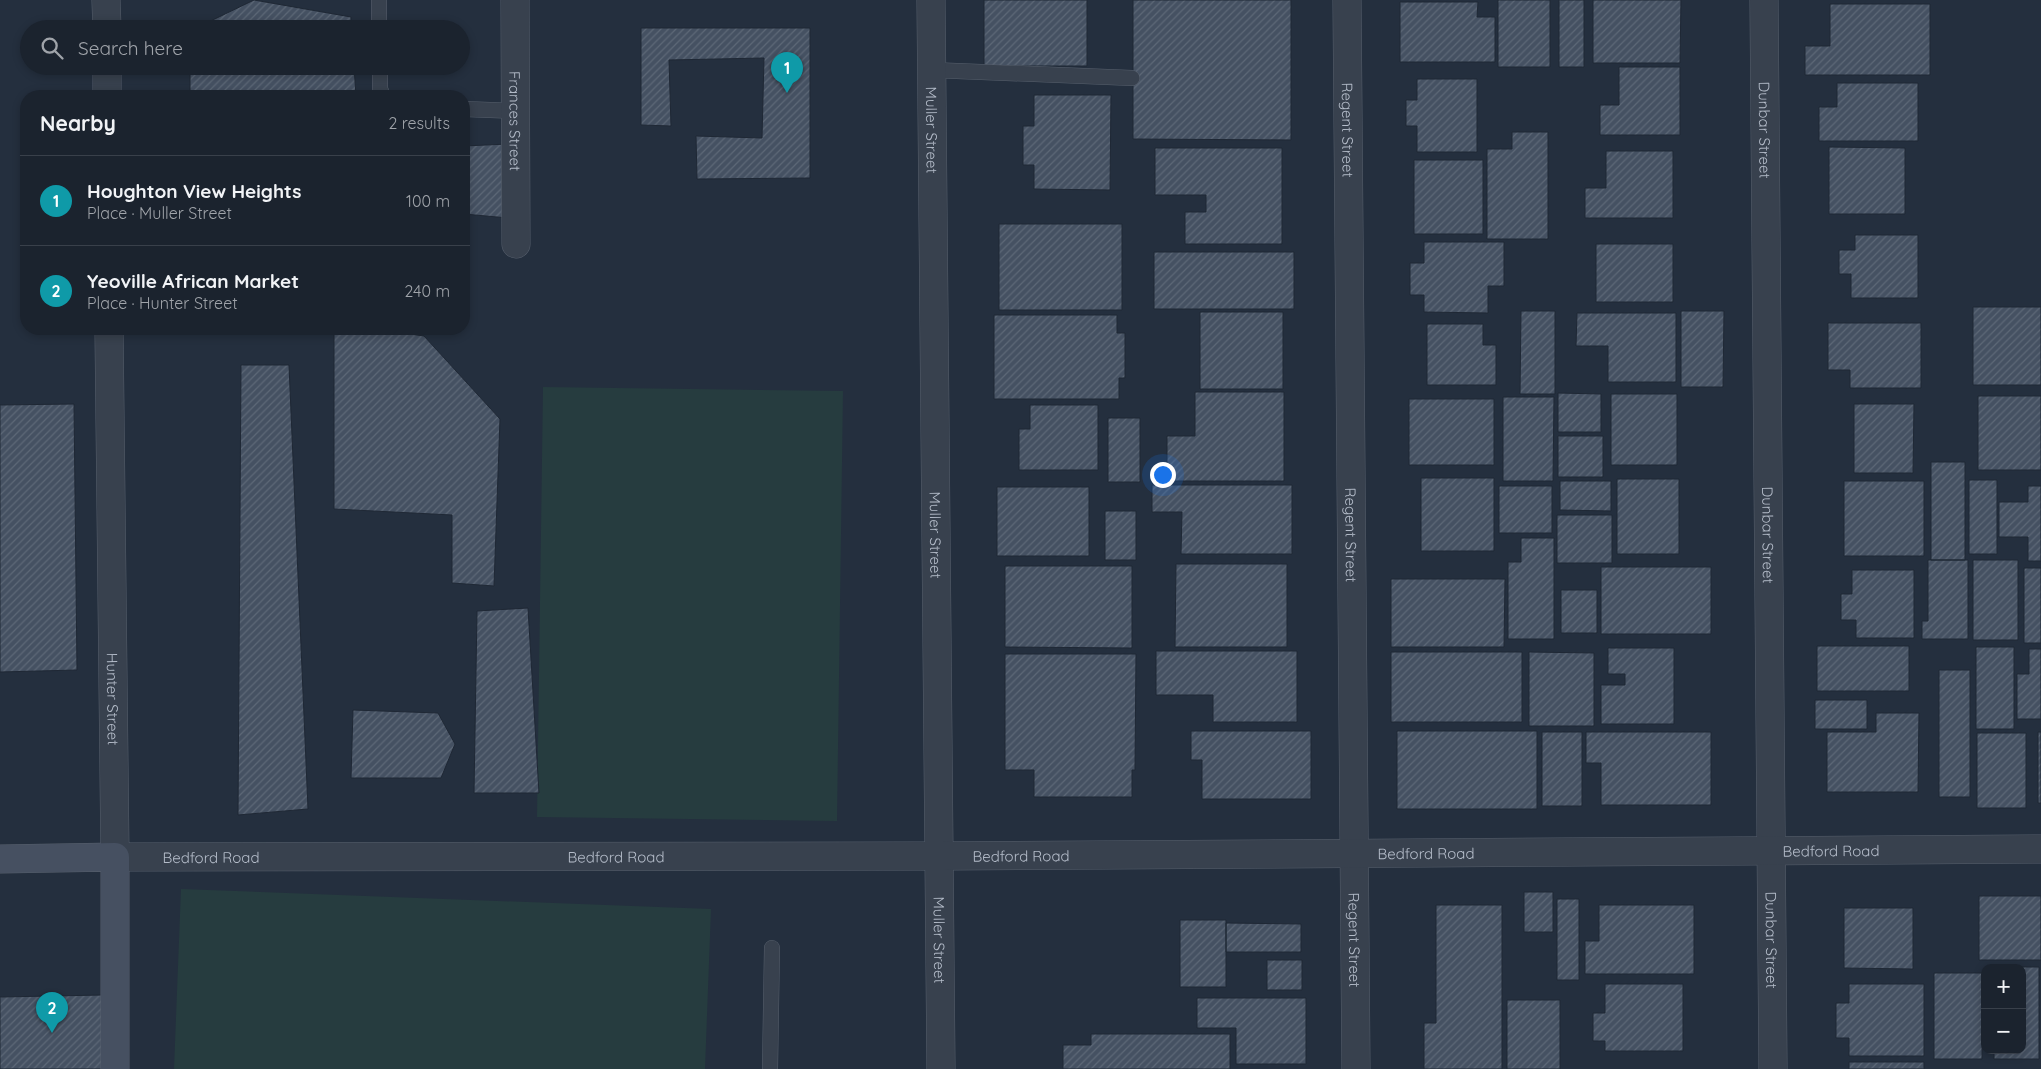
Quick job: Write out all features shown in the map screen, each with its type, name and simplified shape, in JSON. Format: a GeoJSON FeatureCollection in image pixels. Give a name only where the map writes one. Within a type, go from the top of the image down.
{"type":"FeatureCollection","features":[{"type":"Feature","properties":{"kind":"main road","name":"Bedford Road"},"geometry":{"type":"LineString","coordinates":[[0,859],[116,858]]}},
{"type":"Feature","properties":{"kind":"main road","name":"Hunter Street"},"geometry":{"type":"LineString","coordinates":[[115,1069],[116,858]]}},
{"type":"Feature","properties":{"kind":"street"},"geometry":{"type":"LineString","coordinates":[[106,0],[107,20]]}},
{"type":"Feature","properties":{"kind":"street","name":"Frances Street"},"geometry":{"type":"LineString","coordinates":[[515,0],[516,244]]}},
{"type":"Feature","properties":{"kind":"street","name":"Muller Street"},"geometry":{"type":"LineString","coordinates":[[931,0],[941,1069]]}},
{"type":"Feature","properties":{"kind":"street","name":"Regent Street"},"geometry":{"type":"LineString","coordinates":[[1347,0],[1356,1069]]}},
{"type":"Feature","properties":{"kind":"street","name":"Dunbar Street"},"geometry":{"type":"LineString","coordinates":[[1764,0],[1773,1069]]}},
{"type":"Feature","properties":{"kind":"street"},"geometry":{"type":"LineString","coordinates":[[107,75],[107,90]]}},
{"type":"Feature","properties":{"kind":"street","name":"Hunter Street"},"geometry":{"type":"LineString","coordinates":[[109,335],[116,858]]}},
{"type":"Feature","properties":{"kind":"street","name":"Bedford Road"},"geometry":{"type":"LineString","coordinates":[[116,858],[939,856],[2041,849]]}},
{"type":"Feature","properties":{"kind":"lane"},"geometry":{"type":"LineString","coordinates":[[379,1],[379,20]]}},
{"type":"Feature","properties":{"kind":"lane"},"geometry":{"type":"LineString","coordinates":[[932,70],[1132,78]]}},
{"type":"Feature","properties":{"kind":"lane"},"geometry":{"type":"LineString","coordinates":[[380,75],[380,90]]}},
{"type":"Feature","properties":{"kind":"lane"},"geometry":{"type":"LineString","coordinates":[[470,109],[516,111]]}},
{"type":"Feature","properties":{"kind":"lane"},"geometry":{"type":"LineString","coordinates":[[770,1069],[772,948]]}},
{"type":"Feature","properties":{"kind":"green space"},"geometry":{"type":"Polygon","coordinates":[[[543,387],[843,391],[837,821],[537,817],[543,387]]]}},
{"type":"Feature","properties":{"kind":"green space"},"geometry":{"type":"Polygon","coordinates":[[[181,889],[711,909],[705,1069],[174,1069],[181,889]]]}},
{"type":"Feature","properties":{"kind":"building"},"geometry":{"type":"Polygon","coordinates":[[[254,0],[351,17],[351,20],[213,20],[254,0]]]}},
{"type":"Feature","properties":{"kind":"building"},"geometry":{"type":"Polygon","coordinates":[[[984,0],[1087,0],[1087,66],[984,66],[984,0]]]}},
{"type":"Feature","properties":{"kind":"building"},"geometry":{"type":"Polygon","coordinates":[[[1133,0],[1291,0],[1291,140],[1133,139],[1133,0]]]}},
{"type":"Feature","properties":{"kind":"building"},"geometry":{"type":"Polygon","coordinates":[[[1498,0],[1550,0],[1550,67],[1498,67],[1498,0]]]}},
{"type":"Feature","properties":{"kind":"building"},"geometry":{"type":"Polygon","coordinates":[[[1559,0],[1584,0],[1584,67],[1559,67],[1559,0]]]}},
{"type":"Feature","properties":{"kind":"building"},"geometry":{"type":"Polygon","coordinates":[[[1593,0],[1681,0],[1680,63],[1593,63],[1593,0]]]}},
{"type":"Feature","properties":{"kind":"building"},"geometry":{"type":"Polygon","coordinates":[[[1400,2],[1478,2],[1477,17],[1495,17],[1495,62],[1400,62],[1400,2]]]}},
{"type":"Feature","properties":{"kind":"building"},"geometry":{"type":"Polygon","coordinates":[[[1830,4],[1930,4],[1930,75],[1805,75],[1805,46],[1830,46],[1830,4]]]}},
{"type":"Feature","properties":{"kind":"building"},"geometry":{"type":"Polygon","coordinates":[[[641,28],[810,28],[810,178],[697,179],[696,136],[762,138],[764,58],[669,60],[671,126],[641,125],[641,28]]]}},
{"type":"Feature","properties":{"kind":"building"},"geometry":{"type":"Polygon","coordinates":[[[1619,67],[1680,67],[1680,135],[1600,135],[1600,105],[1619,105],[1619,67]]]}},
{"type":"Feature","properties":{"kind":"building"},"geometry":{"type":"Polygon","coordinates":[[[190,75],[355,75],[356,90],[190,90],[190,75]]]}},
{"type":"Feature","properties":{"kind":"building"},"geometry":{"type":"Polygon","coordinates":[[[1417,79],[1477,79],[1477,152],[1417,152],[1417,126],[1406,126],[1406,100],[1417,100],[1417,79]]]}},
{"type":"Feature","properties":{"kind":"building"},"geometry":{"type":"Polygon","coordinates":[[[1837,83],[1918,83],[1918,141],[1819,141],[1819,107],[1837,107],[1837,83]]]}},
{"type":"Feature","properties":{"kind":"building"},"geometry":{"type":"Polygon","coordinates":[[[1034,95],[1111,95],[1110,190],[1034,189],[1034,165],[1023,165],[1023,126],[1034,126],[1034,95]]]}},
{"type":"Feature","properties":{"kind":"building"},"geometry":{"type":"Polygon","coordinates":[[[1512,132],[1548,132],[1548,239],[1487,239],[1487,149],[1512,149],[1512,132]]]}},
{"type":"Feature","properties":{"kind":"building"},"geometry":{"type":"Polygon","coordinates":[[[508,144],[508,218],[470,215],[470,146],[508,144]]]}},
{"type":"Feature","properties":{"kind":"building"},"geometry":{"type":"Polygon","coordinates":[[[1829,147],[1905,148],[1905,214],[1829,214],[1829,147]]]}},
{"type":"Feature","properties":{"kind":"building"},"geometry":{"type":"Polygon","coordinates":[[[1155,148],[1282,148],[1282,244],[1185,244],[1185,212],[1206,212],[1206,195],[1155,195],[1155,148]]]}},
{"type":"Feature","properties":{"kind":"building"},"geometry":{"type":"Polygon","coordinates":[[[1606,151],[1673,151],[1673,218],[1585,218],[1585,188],[1606,188],[1606,151]]]}},
{"type":"Feature","properties":{"kind":"building"},"geometry":{"type":"Polygon","coordinates":[[[1414,160],[1483,160],[1483,234],[1414,234],[1414,160]]]}},
{"type":"Feature","properties":{"kind":"building"},"geometry":{"type":"Polygon","coordinates":[[[999,224],[1122,224],[1122,310],[999,310],[999,224]]]}},
{"type":"Feature","properties":{"kind":"building"},"geometry":{"type":"Polygon","coordinates":[[[1855,235],[1918,235],[1918,298],[1851,298],[1851,274],[1839,274],[1839,250],[1855,250],[1855,235]]]}},
{"type":"Feature","properties":{"kind":"building"},"geometry":{"type":"Polygon","coordinates":[[[1424,242],[1504,242],[1504,286],[1488,286],[1488,313],[1424,312],[1424,295],[1410,295],[1410,263],[1424,263],[1424,242]]]}},
{"type":"Feature","properties":{"kind":"building"},"geometry":{"type":"Polygon","coordinates":[[[1596,244],[1673,244],[1673,302],[1596,302],[1596,244]]]}},
{"type":"Feature","properties":{"kind":"building"},"geometry":{"type":"Polygon","coordinates":[[[1154,252],[1294,252],[1294,309],[1154,309],[1154,252]]]}},
{"type":"Feature","properties":{"kind":"building"},"geometry":{"type":"Polygon","coordinates":[[[1973,307],[2041,307],[2041,385],[1973,385],[1973,307]]]}},
{"type":"Feature","properties":{"kind":"building"},"geometry":{"type":"Polygon","coordinates":[[[1521,311],[1555,311],[1555,394],[1520,394],[1521,311]]]}},
{"type":"Feature","properties":{"kind":"building"},"geometry":{"type":"Polygon","coordinates":[[[1681,311],[1724,311],[1723,387],[1681,387],[1681,311]]]}},
{"type":"Feature","properties":{"kind":"building"},"geometry":{"type":"Polygon","coordinates":[[[1200,312],[1283,312],[1283,389],[1200,389],[1200,312]]]}},
{"type":"Feature","properties":{"kind":"building"},"geometry":{"type":"Polygon","coordinates":[[[1577,313],[1676,313],[1676,382],[1608,382],[1608,346],[1576,346],[1577,313]]]}},
{"type":"Feature","properties":{"kind":"building"},"geometry":{"type":"Polygon","coordinates":[[[994,315],[1117,315],[1117,333],[1125,333],[1125,378],[1119,378],[1119,399],[994,399],[994,315]]]}},
{"type":"Feature","properties":{"kind":"building"},"geometry":{"type":"Polygon","coordinates":[[[1828,323],[1921,323],[1921,388],[1850,388],[1850,370],[1828,370],[1828,323]]]}},
{"type":"Feature","properties":{"kind":"building"},"geometry":{"type":"Polygon","coordinates":[[[1427,324],[1483,324],[1483,345],[1496,345],[1496,385],[1427,385],[1427,324]]]}},
{"type":"Feature","properties":{"kind":"building"},"geometry":{"type":"Polygon","coordinates":[[[334,335],[424,336],[500,419],[494,586],[452,583],[452,515],[334,509],[334,335]]]}},
{"type":"Feature","properties":{"kind":"building"},"geometry":{"type":"Polygon","coordinates":[[[241,365],[289,365],[308,809],[238,815],[241,365]]]}},
{"type":"Feature","properties":{"kind":"building"},"geometry":{"type":"Polygon","coordinates":[[[1195,392],[1284,392],[1284,481],[1167,481],[1167,436],[1195,436],[1195,392]]]}},
{"type":"Feature","properties":{"kind":"building"},"geometry":{"type":"Polygon","coordinates":[[[1558,393],[1601,394],[1601,432],[1558,432],[1558,393]]]}},
{"type":"Feature","properties":{"kind":"building"},"geometry":{"type":"Polygon","coordinates":[[[1611,394],[1677,394],[1677,465],[1611,465],[1611,394]]]}},
{"type":"Feature","properties":{"kind":"building"},"geometry":{"type":"Polygon","coordinates":[[[1978,396],[2041,396],[2041,470],[1978,470],[1978,396]]]}},
{"type":"Feature","properties":{"kind":"building"},"geometry":{"type":"Polygon","coordinates":[[[1503,397],[1554,397],[1553,481],[1503,481],[1503,397]]]}},
{"type":"Feature","properties":{"kind":"building"},"geometry":{"type":"Polygon","coordinates":[[[1409,399],[1494,399],[1494,465],[1409,465],[1409,399]]]}},
{"type":"Feature","properties":{"kind":"building"},"geometry":{"type":"Polygon","coordinates":[[[74,404],[77,670],[0,672],[0,405],[74,404]]]}},
{"type":"Feature","properties":{"kind":"building"},"geometry":{"type":"Polygon","coordinates":[[[1854,404],[1914,404],[1913,473],[1854,473],[1854,404]]]}},
{"type":"Feature","properties":{"kind":"building"},"geometry":{"type":"Polygon","coordinates":[[[1030,405],[1098,405],[1098,470],[1019,470],[1019,429],[1030,429],[1030,405]]]}},
{"type":"Feature","properties":{"kind":"building"},"geometry":{"type":"Polygon","coordinates":[[[1108,418],[1140,418],[1140,482],[1108,482],[1108,418]]]}},
{"type":"Feature","properties":{"kind":"building"},"geometry":{"type":"Polygon","coordinates":[[[1558,436],[1603,436],[1603,477],[1558,477],[1558,436]]]}},
{"type":"Feature","properties":{"kind":"building"},"geometry":{"type":"Polygon","coordinates":[[[1931,462],[1965,462],[1965,560],[1931,560],[1931,462]]]}},
{"type":"Feature","properties":{"kind":"building"},"geometry":{"type":"Polygon","coordinates":[[[1421,478],[1494,478],[1494,551],[1421,551],[1421,478]]]}},
{"type":"Feature","properties":{"kind":"building"},"geometry":{"type":"Polygon","coordinates":[[[1617,479],[1679,479],[1679,554],[1617,554],[1617,479]]]}},
{"type":"Feature","properties":{"kind":"building"},"geometry":{"type":"Polygon","coordinates":[[[1969,480],[1997,480],[1997,554],[1969,554],[1969,480]]]}},
{"type":"Feature","properties":{"kind":"building"},"geometry":{"type":"Polygon","coordinates":[[[1560,481],[1611,481],[1611,511],[1560,510],[1560,481]]]}},
{"type":"Feature","properties":{"kind":"building"},"geometry":{"type":"Polygon","coordinates":[[[1844,481],[1924,481],[1924,556],[1844,556],[1844,481]]]}},
{"type":"Feature","properties":{"kind":"building"},"geometry":{"type":"Polygon","coordinates":[[[1152,485],[1292,485],[1292,554],[1181,554],[1182,512],[1152,512],[1152,485]]]}},
{"type":"Feature","properties":{"kind":"building"},"geometry":{"type":"Polygon","coordinates":[[[1499,486],[1552,486],[1552,533],[1499,533],[1499,486]]]}},
{"type":"Feature","properties":{"kind":"building"},"geometry":{"type":"Polygon","coordinates":[[[2028,486],[2041,486],[2041,561],[2028,561],[2028,537],[1999,537],[1999,502],[2028,502],[2028,486]]]}},
{"type":"Feature","properties":{"kind":"building"},"geometry":{"type":"Polygon","coordinates":[[[997,487],[1089,487],[1089,556],[997,556],[997,487]]]}},
{"type":"Feature","properties":{"kind":"building"},"geometry":{"type":"Polygon","coordinates":[[[1105,511],[1136,511],[1136,560],[1105,560],[1105,511]]]}},
{"type":"Feature","properties":{"kind":"building"},"geometry":{"type":"Polygon","coordinates":[[[1557,515],[1612,515],[1612,563],[1557,563],[1557,515]]]}},
{"type":"Feature","properties":{"kind":"building"},"geometry":{"type":"Polygon","coordinates":[[[1521,538],[1554,538],[1554,639],[1508,639],[1508,562],[1521,562],[1521,538]]]}},
{"type":"Feature","properties":{"kind":"building"},"geometry":{"type":"Polygon","coordinates":[[[1928,560],[1968,560],[1968,639],[1922,639],[1922,621],[1928,621],[1928,560]]]}},
{"type":"Feature","properties":{"kind":"building"},"geometry":{"type":"Polygon","coordinates":[[[1973,560],[2018,560],[2018,640],[1973,640],[1973,560]]]}},
{"type":"Feature","properties":{"kind":"building"},"geometry":{"type":"Polygon","coordinates":[[[1176,564],[1287,564],[1287,647],[1175,647],[1176,564]]]}},
{"type":"Feature","properties":{"kind":"building"},"geometry":{"type":"Polygon","coordinates":[[[1005,566],[1132,566],[1132,648],[1005,647],[1005,566]]]}},
{"type":"Feature","properties":{"kind":"building"},"geometry":{"type":"Polygon","coordinates":[[[1601,567],[1711,567],[1711,634],[1601,634],[1601,567]]]}},
{"type":"Feature","properties":{"kind":"building"},"geometry":{"type":"Polygon","coordinates":[[[2024,568],[2041,568],[2041,643],[2024,643],[2024,568]]]}},
{"type":"Feature","properties":{"kind":"building"},"geometry":{"type":"Polygon","coordinates":[[[1852,570],[1914,570],[1914,638],[1856,638],[1856,620],[1841,620],[1841,594],[1852,594],[1852,570]]]}},
{"type":"Feature","properties":{"kind":"building"},"geometry":{"type":"Polygon","coordinates":[[[1391,579],[1505,579],[1504,647],[1391,647],[1391,579]]]}},
{"type":"Feature","properties":{"kind":"building"},"geometry":{"type":"Polygon","coordinates":[[[1561,590],[1597,590],[1597,633],[1561,633],[1561,590]]]}},
{"type":"Feature","properties":{"kind":"building"},"geometry":{"type":"Polygon","coordinates":[[[528,608],[539,793],[474,793],[477,611],[528,608]]]}},
{"type":"Feature","properties":{"kind":"building"},"geometry":{"type":"Polygon","coordinates":[[[1817,646],[1909,646],[1909,691],[1817,691],[1817,646]]]}},
{"type":"Feature","properties":{"kind":"building"},"geometry":{"type":"Polygon","coordinates":[[[1976,647],[2014,647],[2014,729],[1976,729],[1976,647]]]}},
{"type":"Feature","properties":{"kind":"building"},"geometry":{"type":"Polygon","coordinates":[[[1608,648],[1674,648],[1674,724],[1601,724],[1601,685],[1625,685],[1625,674],[1608,674],[1608,648]]]}},
{"type":"Feature","properties":{"kind":"building"},"geometry":{"type":"Polygon","coordinates":[[[2029,649],[2041,649],[2041,719],[2017,719],[2017,674],[2029,674],[2029,649]]]}},
{"type":"Feature","properties":{"kind":"building"},"geometry":{"type":"Polygon","coordinates":[[[1156,651],[1297,651],[1297,722],[1213,722],[1213,695],[1156,695],[1156,651]]]}},
{"type":"Feature","properties":{"kind":"building"},"geometry":{"type":"Polygon","coordinates":[[[1391,652],[1522,652],[1522,722],[1391,722],[1391,652]]]}},
{"type":"Feature","properties":{"kind":"building"},"geometry":{"type":"Polygon","coordinates":[[[1529,652],[1594,653],[1594,726],[1529,726],[1529,652]]]}},
{"type":"Feature","properties":{"kind":"building"},"geometry":{"type":"Polygon","coordinates":[[[1005,654],[1136,654],[1135,770],[1132,770],[1132,797],[1034,797],[1034,770],[1005,770],[1005,654]]]}},
{"type":"Feature","properties":{"kind":"building"},"geometry":{"type":"Polygon","coordinates":[[[1939,670],[1970,670],[1970,797],[1939,797],[1939,670]]]}},
{"type":"Feature","properties":{"kind":"building"},"geometry":{"type":"Polygon","coordinates":[[[1815,700],[1867,700],[1867,729],[1815,729],[1815,700]]]}},
{"type":"Feature","properties":{"kind":"building"},"geometry":{"type":"Polygon","coordinates":[[[353,710],[438,713],[455,744],[441,778],[351,778],[353,710]]]}},
{"type":"Feature","properties":{"kind":"building"},"geometry":{"type":"Polygon","coordinates":[[[1876,713],[1919,713],[1918,792],[1827,792],[1827,732],[1876,732],[1876,713]]]}},
{"type":"Feature","properties":{"kind":"building"},"geometry":{"type":"Polygon","coordinates":[[[1191,731],[1311,731],[1311,799],[1202,799],[1202,760],[1191,760],[1191,731]]]}},
{"type":"Feature","properties":{"kind":"building"},"geometry":{"type":"Polygon","coordinates":[[[1397,731],[1537,731],[1537,809],[1397,809],[1397,731]]]}},
{"type":"Feature","properties":{"kind":"building"},"geometry":{"type":"Polygon","coordinates":[[[1542,732],[1582,732],[1582,806],[1542,806],[1542,732]]]}},
{"type":"Feature","properties":{"kind":"building"},"geometry":{"type":"Polygon","coordinates":[[[1586,732],[1711,732],[1711,805],[1601,805],[1601,763],[1586,763],[1586,732]]]}},
{"type":"Feature","properties":{"kind":"building"},"geometry":{"type":"Polygon","coordinates":[[[2038,732],[2041,732],[2041,803],[2038,803],[2038,732]]]}},
{"type":"Feature","properties":{"kind":"building"},"geometry":{"type":"Polygon","coordinates":[[[1977,733],[2026,733],[2026,808],[1977,808],[1977,733]]]}},
{"type":"Feature","properties":{"kind":"building"},"geometry":{"type":"Polygon","coordinates":[[[1524,892],[1553,892],[1553,932],[1524,932],[1524,892]]]}},
{"type":"Feature","properties":{"kind":"building"},"geometry":{"type":"Polygon","coordinates":[[[1979,896],[2041,896],[2041,960],[1979,960],[1979,896]]]}},
{"type":"Feature","properties":{"kind":"building"},"geometry":{"type":"Polygon","coordinates":[[[1557,899],[1579,899],[1579,980],[1557,980],[1557,899]]]}},
{"type":"Feature","properties":{"kind":"building"},"geometry":{"type":"Polygon","coordinates":[[[1436,905],[1502,905],[1502,1069],[1424,1069],[1424,1023],[1436,1023],[1436,905]]]}},
{"type":"Feature","properties":{"kind":"building"},"geometry":{"type":"Polygon","coordinates":[[[1599,905],[1694,905],[1694,974],[1585,974],[1585,941],[1599,941],[1599,905]]]}},
{"type":"Feature","properties":{"kind":"building"},"geometry":{"type":"Polygon","coordinates":[[[1844,908],[1913,908],[1913,969],[1844,968],[1844,908]]]}},
{"type":"Feature","properties":{"kind":"building"},"geometry":{"type":"Polygon","coordinates":[[[1180,920],[1226,920],[1226,987],[1180,987],[1180,920]]]}},
{"type":"Feature","properties":{"kind":"building"},"geometry":{"type":"Polygon","coordinates":[[[1226,923],[1301,924],[1301,952],[1226,952],[1226,923]]]}},
{"type":"Feature","properties":{"kind":"building"},"geometry":{"type":"Polygon","coordinates":[[[1267,960],[1302,960],[1302,990],[1267,990],[1267,960]]]}},
{"type":"Feature","properties":{"kind":"building"},"geometry":{"type":"Polygon","coordinates":[[[2026,967],[2039,967],[2039,1059],[1994,1059],[1994,1054],[2026,1054],[2026,967]]]}},
{"type":"Feature","properties":{"kind":"building"},"geometry":{"type":"Polygon","coordinates":[[[1934,973],[1981,973],[1982,1059],[1934,1059],[1934,973]]]}},
{"type":"Feature","properties":{"kind":"building"},"geometry":{"type":"Polygon","coordinates":[[[1605,984],[1683,984],[1683,1051],[1605,1051],[1605,1041],[1593,1041],[1593,1013],[1605,1013],[1605,984]]]}},
{"type":"Feature","properties":{"kind":"building"},"geometry":{"type":"Polygon","coordinates":[[[1849,984],[1924,984],[1924,1056],[1849,1056],[1849,1038],[1836,1038],[1836,1003],[1849,1003],[1849,984]]]}},
{"type":"Feature","properties":{"kind":"building"},"geometry":{"type":"Polygon","coordinates":[[[103,995],[103,1069],[0,1069],[0,997],[103,995]]]}},
{"type":"Feature","properties":{"kind":"building"},"geometry":{"type":"Polygon","coordinates":[[[1197,998],[1306,998],[1306,1064],[1236,1064],[1236,1028],[1197,1028],[1197,998]]]}},
{"type":"Feature","properties":{"kind":"building"},"geometry":{"type":"Polygon","coordinates":[[[1507,1000],[1560,1000],[1560,1069],[1507,1069],[1507,1000]]]}},
{"type":"Feature","properties":{"kind":"building"},"geometry":{"type":"Polygon","coordinates":[[[1091,1034],[1230,1034],[1230,1069],[1063,1069],[1063,1045],[1091,1045],[1091,1034]]]}},
{"type":"Feature","properties":{"kind":"building"},"geometry":{"type":"Polygon","coordinates":[[[1849,1062],[1924,1062],[1924,1069],[1849,1069],[1849,1062]]]}},
{"type":"Feature","properties":{"kind":"place","name":"Houghton View Heights"},"geometry":{"type":"Point","coordinates":[787,93]}},
{"type":"Feature","properties":{"kind":"place","name":"Yeoville African Market"},"geometry":{"type":"Point","coordinates":[52,1033]}}]}
